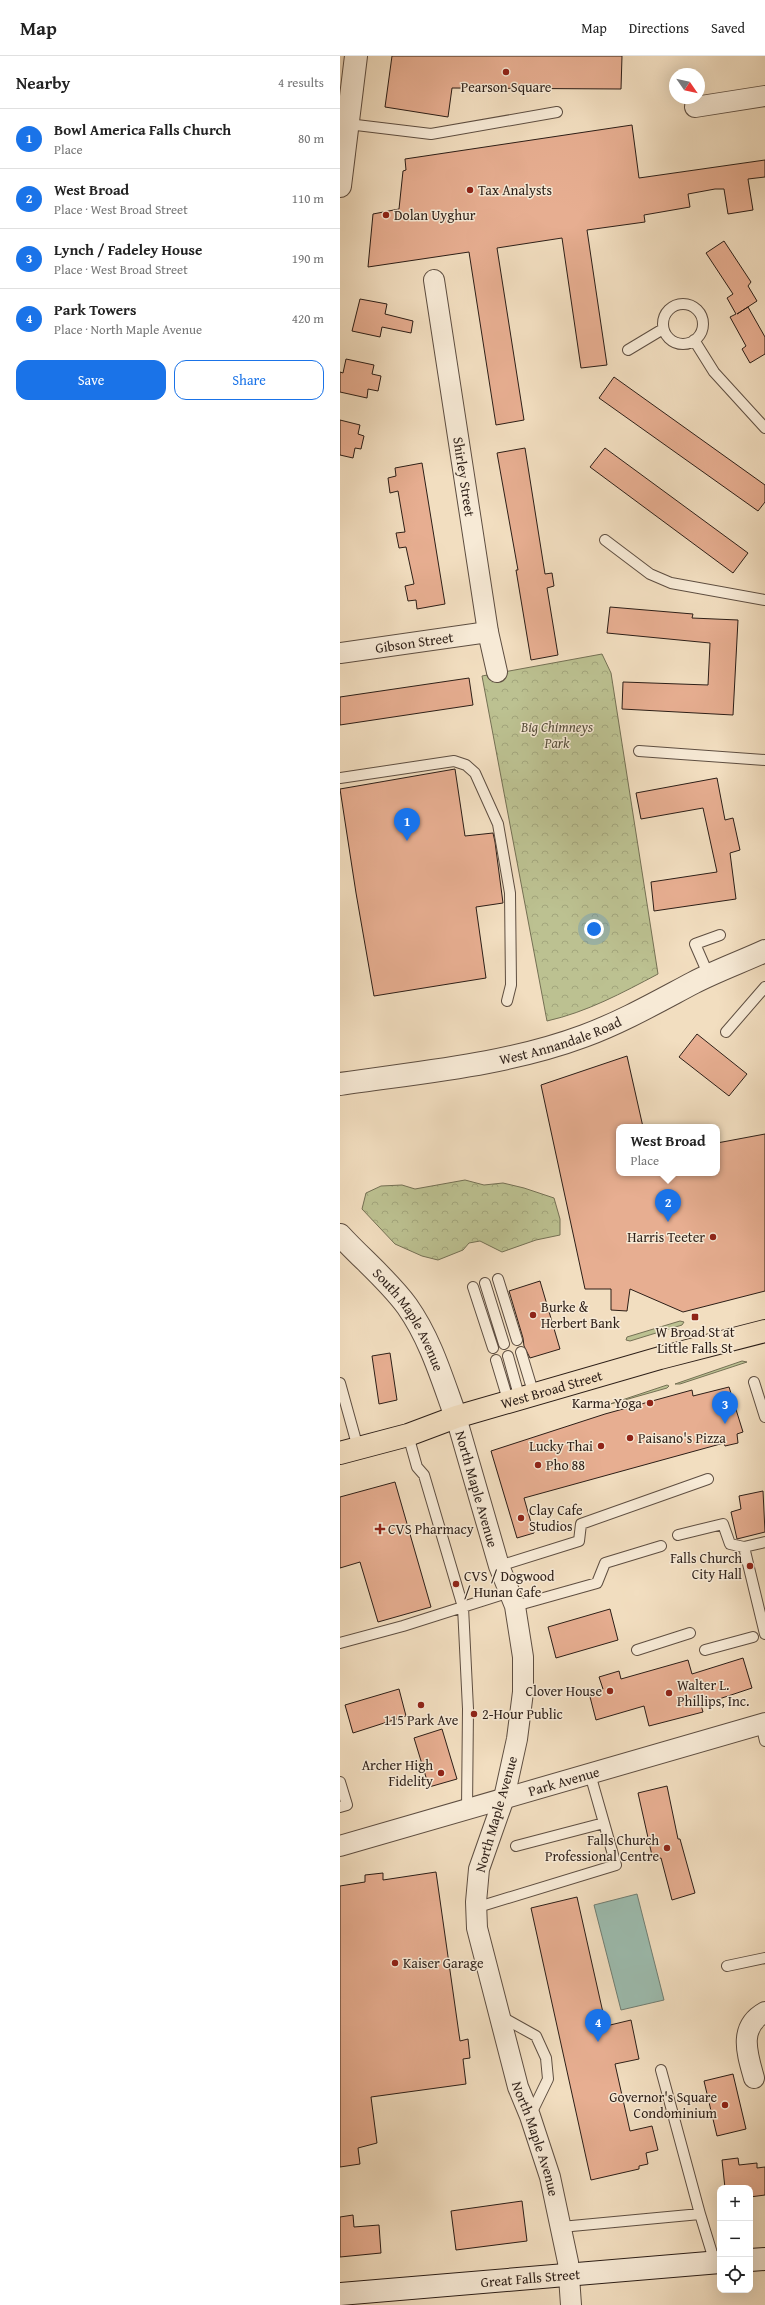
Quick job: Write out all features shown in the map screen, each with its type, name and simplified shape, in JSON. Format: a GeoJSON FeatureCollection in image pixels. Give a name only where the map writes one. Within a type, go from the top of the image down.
{"type":"FeatureCollection","features":[{"type":"Feature","properties":{"kind":"main road","name":"West Broad Street"},"geometry":{"type":"LineString","coordinates":[[349,1450],[408,1435],[456,1417],[660,1358],[765,1330]]}},
{"type":"Feature","properties":{"kind":"street"},"geometry":{"type":"LineString","coordinates":[[341,174],[345,126],[356,56]]}},
{"type":"Feature","properties":{"kind":"street"},"geometry":{"type":"LineString","coordinates":[[695,106],[765,96]]}},
{"type":"Feature","properties":{"kind":"street","name":"Shirley Street"},"geometry":{"type":"LineString","coordinates":[[434,280],[488,632],[496,672]]}},
{"type":"Feature","properties":{"kind":"street","name":"Gibson Street"},"geometry":{"type":"LineString","coordinates":[[340,653],[488,632]]}},
{"type":"Feature","properties":{"kind":"street","name":"West Annandale Road"},"geometry":{"type":"LineString","coordinates":[[340,1084],[454,1068],[536,1051],[608,1026],[709,976],[765,951]]}},
{"type":"Feature","properties":{"kind":"street","name":"South Maple Avenue"},"geometry":{"type":"LineString","coordinates":[[341,1240],[386,1282],[407,1306],[428,1342],[456,1417]]}},
{"type":"Feature","properties":{"kind":"street","name":"North Maple Avenue"},"geometry":{"type":"LineString","coordinates":[[456,1417],[499,1566],[512,1599],[523,1657],[523,1692],[517,1739],[504,1798],[479,1869],[476,1908],[480,1944],[518,2087],[530,2116],[550,2178],[570,2275],[571,2305]]}},
{"type":"Feature","properties":{"kind":"street","name":"Park Avenue"},"geometry":{"type":"LineString","coordinates":[[340,1846],[590,1774],[764,1729]]}},
{"type":"Feature","properties":{"kind":"street"},"geometry":{"type":"LineString","coordinates":[[754,2078],[746,2044],[748,2030],[755,2018],[765,2012]]}},
{"type":"Feature","properties":{"kind":"street"},"geometry":{"type":"LineString","coordinates":[[753,2260],[765,2259]]}},
{"type":"Feature","properties":{"kind":"street","name":"Great Falls Street"},"geometry":{"type":"LineString","coordinates":[[340,2294],[717,2263]]}},
{"type":"Feature","properties":{"kind":"lane"},"geometry":{"type":"LineString","coordinates":[[345,126],[431,134],[557,112]]}},
{"type":"Feature","properties":{"kind":"lane"},"geometry":{"type":"LineString","coordinates":[[682,303],[695,307],[703,320],[703,327],[694,340],[684,344],[670,340],[663,329],[663,317],[671,307],[682,303]]}},
{"type":"Feature","properties":{"kind":"lane"},"geometry":{"type":"LineString","coordinates":[[628,350],[663,329]]}},
{"type":"Feature","properties":{"kind":"lane"},"geometry":{"type":"LineString","coordinates":[[694,340],[714,372],[765,428]]}},
{"type":"Feature","properties":{"kind":"lane"},"geometry":{"type":"LineString","coordinates":[[605,540],[650,574],[672,583],[765,600]]}},
{"type":"Feature","properties":{"kind":"lane"},"geometry":{"type":"LineString","coordinates":[[639,751],[765,760]]}},
{"type":"Feature","properties":{"kind":"lane"},"geometry":{"type":"LineString","coordinates":[[340,778],[454,761],[466,765],[475,773],[498,824],[510,893],[512,985],[507,1001]]}},
{"type":"Feature","properties":{"kind":"lane"},"geometry":{"type":"LineString","coordinates":[[709,976],[695,944],[720,935]]}},
{"type":"Feature","properties":{"kind":"lane"},"geometry":{"type":"LineString","coordinates":[[726,1032],[765,987]]}},
{"type":"Feature","properties":{"kind":"lane"},"geometry":{"type":"LineString","coordinates":[[498,1279],[517,1340]]}},
{"type":"Feature","properties":{"kind":"lane"},"geometry":{"type":"LineString","coordinates":[[485,1283],[504,1344]]}},
{"type":"Feature","properties":{"kind":"lane"},"geometry":{"type":"LineString","coordinates":[[473,1287],[492,1348]]}},
{"type":"Feature","properties":{"kind":"lane"},"geometry":{"type":"LineString","coordinates":[[521,1352],[521,1399]]}},
{"type":"Feature","properties":{"kind":"lane"},"geometry":{"type":"LineString","coordinates":[[508,1356],[521,1399]]}},
{"type":"Feature","properties":{"kind":"lane"},"geometry":{"type":"LineString","coordinates":[[496,1360],[521,1399]]}},
{"type":"Feature","properties":{"kind":"lane"},"geometry":{"type":"LineString","coordinates":[[340,1382],[349,1450]]}},
{"type":"Feature","properties":{"kind":"lane"},"geometry":{"type":"LineString","coordinates":[[754,1382],[765,1417]]}},
{"type":"Feature","properties":{"kind":"lane"},"geometry":{"type":"LineString","coordinates":[[408,1435],[417,1467],[424,1475],[462,1607],[468,1709],[467,1809]]}},
{"type":"Feature","properties":{"kind":"lane"},"geometry":{"type":"LineString","coordinates":[[499,1566],[579,1541],[581,1524],[708,1479]]}},
{"type":"Feature","properties":{"kind":"lane"},"geometry":{"type":"LineString","coordinates":[[678,1535],[723,1524],[730,1544],[744,1547],[765,1542]]}},
{"type":"Feature","properties":{"kind":"lane"},"geometry":{"type":"LineString","coordinates":[[340,1643],[462,1607],[597,1583],[604,1563],[661,1546]]}},
{"type":"Feature","properties":{"kind":"lane"},"geometry":{"type":"LineString","coordinates":[[744,1547],[765,1634]]}},
{"type":"Feature","properties":{"kind":"lane"},"geometry":{"type":"LineString","coordinates":[[637,1650],[690,1633]]}},
{"type":"Feature","properties":{"kind":"lane"},"geometry":{"type":"LineString","coordinates":[[705,1650],[753,1637]]}},
{"type":"Feature","properties":{"kind":"lane"},"geometry":{"type":"LineString","coordinates":[[476,1908],[616,1865],[590,1774]]}},
{"type":"Feature","properties":{"kind":"lane"},"geometry":{"type":"LineString","coordinates":[[340,1782],[347,1805],[340,1807]]}},
{"type":"Feature","properties":{"kind":"lane"},"geometry":{"type":"LineString","coordinates":[[516,1846],[604,1823]]}},
{"type":"Feature","properties":{"kind":"lane"},"geometry":{"type":"LineString","coordinates":[[727,1966],[765,1958]]}},
{"type":"Feature","properties":{"kind":"lane"},"geometry":{"type":"LineString","coordinates":[[499,2015],[533,2033],[541,2043],[546,2058],[548,2079],[530,2116]]}},
{"type":"Feature","properties":{"kind":"lane"},"geometry":{"type":"LineString","coordinates":[[661,2070],[700,2214],[717,2260]]}},
{"type":"Feature","properties":{"kind":"lane"},"geometry":{"type":"LineString","coordinates":[[561,2227],[700,2214]]}},
{"type":"Feature","properties":{"kind":"green space","name":"Big Chimneys Park"},"geometry":{"type":"Polygon","coordinates":[[[602,654],[611,673],[658,974],[618,995],[576,1013],[547,1021],[482,676],[602,654]]]}},
{"type":"Feature","properties":{"kind":"green space"},"geometry":{"type":"Polygon","coordinates":[[[465,1180],[484,1185],[503,1183],[554,1198],[560,1219],[560,1235],[536,1240],[502,1252],[480,1241],[469,1243],[463,1250],[438,1260],[422,1256],[395,1244],[362,1209],[366,1193],[381,1186],[402,1185],[415,1189],[465,1180]]]}},
{"type":"Feature","properties":{"kind":"green space"},"geometry":{"type":"Polygon","coordinates":[[[680,1321],[684,1322],[682,1325],[630,1341],[626,1340],[627,1337],[680,1321]]]}},
{"type":"Feature","properties":{"kind":"green space"},"geometry":{"type":"Polygon","coordinates":[[[742,1361],[747,1362],[680,1384],[675,1384],[742,1361]]]}},
{"type":"Feature","properties":{"kind":"green space"},"geometry":{"type":"Polygon","coordinates":[[[667,1385],[669,1386],[667,1388],[607,1405],[667,1385]]]}},
{"type":"Feature","properties":{"kind":"shaded area"},"geometry":{"type":"Polygon","coordinates":[[[637,1894],[664,2000],[621,2010],[594,1905],[637,1894]]]}},
{"type":"Feature","properties":{"kind":"building","name":"Pearson Square"},"geometry":{"type":"Polygon","coordinates":[[[392,56],[622,56],[621,89],[452,88],[448,117],[385,107],[392,56]]]}},
{"type":"Feature","properties":{"kind":"building"},"geometry":{"type":"Polygon","coordinates":[[[632,125],[639,178],[765,160],[765,177],[748,179],[753,210],[728,214],[724,189],[715,189],[688,194],[690,207],[644,215],[645,222],[587,230],[607,365],[581,368],[562,238],[497,248],[524,420],[496,425],[469,252],[368,267],[373,214],[399,209],[403,171],[406,170],[405,159],[632,125]]]}},
{"type":"Feature","properties":{"kind":"building"},"geometry":{"type":"Polygon","coordinates":[[[724,241],[751,282],[748,286],[757,301],[737,314],[748,307],[765,337],[765,354],[750,363],[742,349],[746,346],[730,317],[736,314],[727,298],[733,294],[706,253],[724,241]]]}},
{"type":"Feature","properties":{"kind":"building"},"geometry":{"type":"Polygon","coordinates":[[[360,299],[387,304],[385,314],[413,321],[411,333],[382,327],[380,337],[352,331],[360,299]]]}},
{"type":"Feature","properties":{"kind":"building"},"geometry":{"type":"Polygon","coordinates":[[[346,359],[374,365],[372,374],[381,376],[378,391],[368,389],[367,398],[340,392],[340,372],[343,373],[346,359]]]}},
{"type":"Feature","properties":{"kind":"building"},"geometry":{"type":"Polygon","coordinates":[[[614,377],[765,485],[765,502],[758,511],[599,398],[614,377]]]}},
{"type":"Feature","properties":{"kind":"building"},"geometry":{"type":"Polygon","coordinates":[[[340,420],[360,425],[358,434],[364,436],[361,449],[355,448],[353,458],[340,455],[340,420]]]}},
{"type":"Feature","properties":{"kind":"building"},"geometry":{"type":"Polygon","coordinates":[[[525,448],[545,574],[552,573],[554,586],[547,588],[558,655],[531,660],[516,570],[518,570],[497,453],[525,448]]]}},
{"type":"Feature","properties":{"kind":"building"},"geometry":{"type":"Polygon","coordinates":[[[605,448],[748,553],[733,573],[590,467],[605,448]]]}},
{"type":"Feature","properties":{"kind":"building"},"geometry":{"type":"Polygon","coordinates":[[[422,463],[445,604],[417,609],[416,600],[408,601],[405,586],[414,584],[406,547],[399,548],[396,533],[405,532],[398,491],[390,493],[388,478],[396,476],[395,468],[422,463]]]}},
{"type":"Feature","properties":{"kind":"building"},"geometry":{"type":"Polygon","coordinates":[[[610,607],[693,614],[692,618],[738,620],[733,715],[622,709],[623,682],[708,685],[710,643],[607,633],[610,607]]]}},
{"type":"Feature","properties":{"kind":"building"},"geometry":{"type":"Polygon","coordinates":[[[469,678],[473,705],[340,725],[340,697],[469,678]]]}},
{"type":"Feature","properties":{"kind":"building"},"geometry":{"type":"Polygon","coordinates":[[[455,769],[465,836],[493,833],[495,842],[503,903],[476,907],[486,978],[374,996],[340,789],[455,769]]]}},
{"type":"Feature","properties":{"kind":"building"},"geometry":{"type":"Polygon","coordinates":[[[717,778],[725,820],[733,818],[740,850],[730,853],[736,899],[654,911],[651,882],[717,872],[703,808],[641,819],[636,793],[717,778]]]}},
{"type":"Feature","properties":{"kind":"building"},"geometry":{"type":"Polygon","coordinates":[[[697,1034],[747,1074],[729,1096],[679,1057],[697,1034]]]}},
{"type":"Feature","properties":{"kind":"building"},"geometry":{"type":"Polygon","coordinates":[[[627,1056],[642,1124],[616,1124],[616,1176],[720,1176],[720,1142],[765,1134],[765,1291],[683,1312],[630,1289],[627,1311],[611,1310],[611,1289],[585,1289],[541,1085],[627,1056]]]}},
{"type":"Feature","properties":{"kind":"building","name":"Burke & Herbert Bank"},"geometry":{"type":"Polygon","coordinates":[[[540,1281],[560,1349],[530,1358],[524,1346],[509,1291],[540,1281]]]}},
{"type":"Feature","properties":{"kind":"building"},"geometry":{"type":"Polygon","coordinates":[[[390,1353],[397,1400],[379,1404],[372,1356],[390,1353]]]}},
{"type":"Feature","properties":{"kind":"building"},"geometry":{"type":"Polygon","coordinates":[[[729,1387],[743,1432],[737,1434],[738,1443],[725,1446],[724,1443],[524,1498],[534,1533],[517,1538],[491,1451],[605,1414],[692,1390],[693,1396],[729,1387]]]}},
{"type":"Feature","properties":{"kind":"building","name":"CVS Pharmacy"},"geometry":{"type":"Polygon","coordinates":[[[395,1482],[431,1607],[378,1622],[360,1562],[340,1568],[340,1497],[395,1482]]]}},
{"type":"Feature","properties":{"kind":"building"},"geometry":{"type":"Polygon","coordinates":[[[763,1491],[765,1532],[737,1539],[731,1512],[741,1509],[739,1496],[763,1491]]]}},
{"type":"Feature","properties":{"kind":"building"},"geometry":{"type":"Polygon","coordinates":[[[610,1609],[618,1640],[556,1658],[548,1627],[610,1609]]]}},
{"type":"Feature","properties":{"kind":"building"},"geometry":{"type":"Polygon","coordinates":[[[743,1658],[752,1688],[701,1705],[703,1712],[649,1726],[644,1706],[596,1720],[589,1693],[603,1689],[599,1677],[619,1671],[621,1679],[688,1660],[692,1674],[743,1658]]]}},
{"type":"Feature","properties":{"kind":"building"},"geometry":{"type":"Polygon","coordinates":[[[399,1689],[406,1716],[353,1733],[345,1705],[399,1689]]]}},
{"type":"Feature","properties":{"kind":"building"},"geometry":{"type":"Polygon","coordinates":[[[442,1729],[457,1779],[429,1787],[414,1738],[442,1729]]]}},
{"type":"Feature","properties":{"kind":"building","name":"Falls Church Professional Centre"},"geometry":{"type":"Polygon","coordinates":[[[667,1786],[678,1839],[680,1839],[695,1893],[672,1900],[661,1858],[653,1860],[638,1793],[667,1786]]]}},
{"type":"Feature","properties":{"kind":"building","name":"Kaiser Garage"},"geometry":{"type":"Polygon","coordinates":[[[436,1872],[460,2041],[468,2039],[470,2058],[463,2059],[466,2084],[371,2097],[377,2143],[358,2148],[360,2164],[340,2167],[340,1886],[365,1882],[365,1875],[383,1873],[383,1880],[436,1872]]]}},
{"type":"Feature","properties":{"kind":"building"},"geometry":{"type":"Polygon","coordinates":[[[577,1897],[606,2026],[631,2020],[639,2059],[615,2064],[630,2131],[652,2126],[658,2150],[646,2153],[648,2164],[639,2166],[639,2169],[591,2180],[531,1908],[577,1897]]]}},
{"type":"Feature","properties":{"kind":"building","name":"Governor's Square Condominium"},"geometry":{"type":"Polygon","coordinates":[[[733,2074],[746,2129],[717,2136],[704,2081],[733,2074]]]}},
{"type":"Feature","properties":{"kind":"building"},"geometry":{"type":"Polygon","coordinates":[[[738,2158],[739,2165],[757,2163],[757,2168],[765,2167],[765,2195],[753,2197],[753,2185],[725,2185],[722,2160],[738,2158]]]}},
{"type":"Feature","properties":{"kind":"building"},"geometry":{"type":"Polygon","coordinates":[[[522,2201],[527,2241],[456,2250],[451,2211],[522,2201]]]}},
{"type":"Feature","properties":{"kind":"building"},"geometry":{"type":"Polygon","coordinates":[[[353,2215],[354,2227],[379,2225],[381,2253],[340,2257],[340,2217],[353,2215]]]}},
{"type":"Feature","properties":{"kind":"place","name":"Pearson Square"},"geometry":{"type":"Point","coordinates":[506,72]}},
{"type":"Feature","properties":{"kind":"place","name":"Tax Analysts"},"geometry":{"type":"Point","coordinates":[470,190]}},
{"type":"Feature","properties":{"kind":"place","name":"Dolan Uyghur"},"geometry":{"type":"Point","coordinates":[386,215]}},
{"type":"Feature","properties":{"kind":"place","name":"Bowl America Falls Church"},"geometry":{"type":"Point","coordinates":[407,841]}},
{"type":"Feature","properties":{"kind":"place","name":"West Broad"},"geometry":{"type":"Point","coordinates":[668,1222]}},
{"type":"Feature","properties":{"kind":"place","name":"Harris Teeter"},"geometry":{"type":"Point","coordinates":[713,1237]}},
{"type":"Feature","properties":{"kind":"place","name":"Burke & Herbert Bank"},"geometry":{"type":"Point","coordinates":[533,1315]}},
{"type":"Feature","properties":{"kind":"place","name":"W Broad St at Little Falls St"},"geometry":{"type":"Point","coordinates":[695,1317]}},
{"type":"Feature","properties":{"kind":"place","name":"Karma Yoga"},"geometry":{"type":"Point","coordinates":[650,1403]}},
{"type":"Feature","properties":{"kind":"place","name":"Lynch / Fadeley House"},"geometry":{"type":"Point","coordinates":[725,1424]}},
{"type":"Feature","properties":{"kind":"place","name":"Paisano's Pizza"},"geometry":{"type":"Point","coordinates":[630,1438]}},
{"type":"Feature","properties":{"kind":"place","name":"Lucky Thai"},"geometry":{"type":"Point","coordinates":[601,1446]}},
{"type":"Feature","properties":{"kind":"place","name":"Pho 88"},"geometry":{"type":"Point","coordinates":[538,1465]}},
{"type":"Feature","properties":{"kind":"place","name":"Clay Cafe Studios"},"geometry":{"type":"Point","coordinates":[521,1518]}},
{"type":"Feature","properties":{"kind":"place","name":"CVS Pharmacy"},"geometry":{"type":"Point","coordinates":[380,1529]}},
{"type":"Feature","properties":{"kind":"place","name":"Falls Church City Hall"},"geometry":{"type":"Point","coordinates":[750,1566]}},
{"type":"Feature","properties":{"kind":"place","name":"CVS / Dogwood / Hunan Cafe"},"geometry":{"type":"Point","coordinates":[456,1584]}},
{"type":"Feature","properties":{"kind":"place","name":"Clover House"},"geometry":{"type":"Point","coordinates":[610,1691]}},
{"type":"Feature","properties":{"kind":"place","name":"Walter L. Phillips, Inc."},"geometry":{"type":"Point","coordinates":[669,1693]}},
{"type":"Feature","properties":{"kind":"place","name":"115 Park Ave"},"geometry":{"type":"Point","coordinates":[421,1705]}},
{"type":"Feature","properties":{"kind":"place","name":"2-Hour Public"},"geometry":{"type":"Point","coordinates":[474,1714]}},
{"type":"Feature","properties":{"kind":"place","name":"Archer High Fidelity"},"geometry":{"type":"Point","coordinates":[441,1773]}},
{"type":"Feature","properties":{"kind":"place","name":"Falls Church Professional Centre"},"geometry":{"type":"Point","coordinates":[667,1848]}},
{"type":"Feature","properties":{"kind":"place","name":"Kaiser Garage"},"geometry":{"type":"Point","coordinates":[395,1963]}},
{"type":"Feature","properties":{"kind":"place","name":"Park Towers"},"geometry":{"type":"Point","coordinates":[598,2042]}},
{"type":"Feature","properties":{"kind":"place","name":"Governor's Square Condominium"},"geometry":{"type":"Point","coordinates":[725,2105]}}]}
